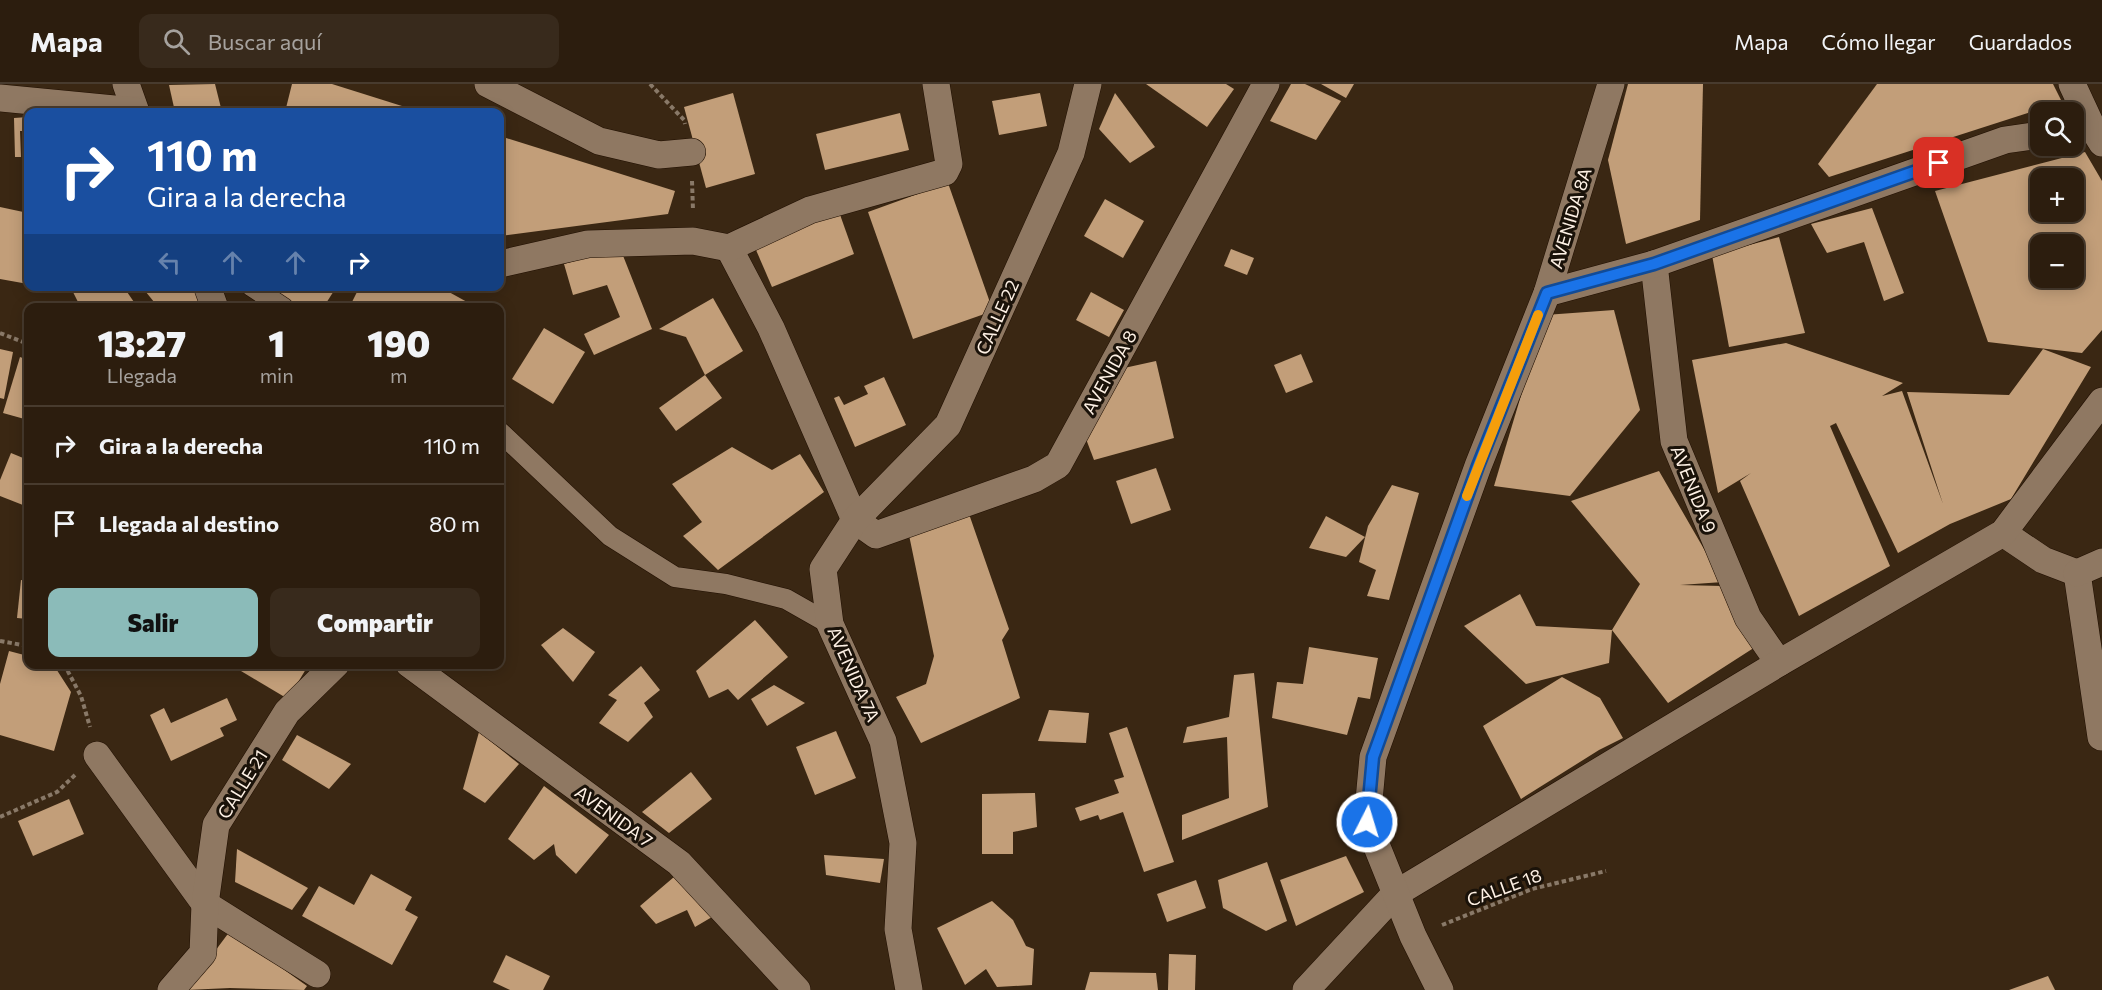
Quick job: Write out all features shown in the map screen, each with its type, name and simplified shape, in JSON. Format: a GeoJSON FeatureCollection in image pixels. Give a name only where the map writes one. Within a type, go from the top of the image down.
{"type":"FeatureCollection","features":[{"type":"Feature","properties":{"kind":"street"},"geometry":{"type":"LineString","coordinates":[[126,84],[135,108]]}},
{"type":"Feature","properties":{"kind":"street"},"geometry":{"type":"LineString","coordinates":[[488,84],[599,141],[659,155],[692,152]]}},
{"type":"Feature","properties":{"kind":"street"},"geometry":{"type":"LineString","coordinates":[[504,263],[588,244],[693,241],[729,248],[810,210],[945,172],[949,164],[936,84]]}},
{"type":"Feature","properties":{"kind":"street","name":"CALLE 22"},"geometry":{"type":"LineString","coordinates":[[855,520],[948,425],[1071,153],[1088,84]]}},
{"type":"Feature","properties":{"kind":"street","name":"AVENIDA 8"},"geometry":{"type":"LineString","coordinates":[[855,520],[876,535],[1034,479],[1058,465],[1266,84]]}},
{"type":"Feature","properties":{"kind":"street","name":"AVENIDA 8A"},"geometry":{"type":"LineString","coordinates":[[1395,894],[1367,822],[1373,757],[1478,466],[1547,293],[1611,84]]}},
{"type":"Feature","properties":{"kind":"street"},"geometry":{"type":"LineString","coordinates":[[2072,84],[2092,131]]}},
{"type":"Feature","properties":{"kind":"street"},"geometry":{"type":"LineString","coordinates":[[0,98],[97,108]]}},
{"type":"Feature","properties":{"kind":"street"},"geometry":{"type":"LineString","coordinates":[[1547,293],[1654,264],[2005,140],[2030,136]]}},
{"type":"Feature","properties":{"kind":"street"},"geometry":{"type":"LineString","coordinates":[[729,248],[771,328],[855,520]]}},
{"type":"Feature","properties":{"kind":"street","name":"AVENIDA 9"},"geometry":{"type":"LineString","coordinates":[[1654,264],[1674,441],[1748,618],[1779,663]]}},
{"type":"Feature","properties":{"kind":"street"},"geometry":{"type":"LineString","coordinates":[[258,291],[276,303]]}},
{"type":"Feature","properties":{"kind":"street"},"geometry":{"type":"LineString","coordinates":[[1306,990],[1395,894],[1779,663],[2003,533],[2102,401]]}},
{"type":"Feature","properties":{"kind":"street"},"geometry":{"type":"LineString","coordinates":[[504,436],[610,536],[675,577],[726,584],[786,599],[830,624]]}},
{"type":"Feature","properties":{"kind":"street","name":"AVENIDA 7A"},"geometry":{"type":"LineString","coordinates":[[855,520],[823,569],[830,624],[884,741],[903,843],[898,929],[909,990]]}},
{"type":"Feature","properties":{"kind":"street"},"geometry":{"type":"LineString","coordinates":[[2003,533],[2043,560],[2077,573],[2102,562]]}},
{"type":"Feature","properties":{"kind":"street"},"geometry":{"type":"LineString","coordinates":[[2077,573],[2101,737]]}},
{"type":"Feature","properties":{"kind":"street","name":"CALLE 21"},"geometry":{"type":"LineString","coordinates":[[171,990],[203,953],[205,904],[216,825],[287,712],[331,669]]}},
{"type":"Feature","properties":{"kind":"street","name":"AVENIDA 7"},"geometry":{"type":"LineString","coordinates":[[416,669],[679,863],[797,990]]}},
{"type":"Feature","properties":{"kind":"street"},"geometry":{"type":"LineString","coordinates":[[97,755],[205,904],[317,974]]}},
{"type":"Feature","properties":{"kind":"street"},"geometry":{"type":"LineString","coordinates":[[1395,894],[1440,990]]}},
{"type":"Feature","properties":{"kind":"path"},"geometry":{"type":"LineString","coordinates":[[0,333],[24,342]]}},
{"type":"Feature","properties":{"kind":"path"},"geometry":{"type":"LineString","coordinates":[[0,641],[24,645]]}},
{"type":"Feature","properties":{"kind":"path"},"geometry":{"type":"LineString","coordinates":[[0,817],[57,792],[97,755],[81,696],[67,669]]}},
{"type":"Feature","properties":{"kind":"path","name":"CALLE 18"},"geometry":{"type":"LineString","coordinates":[[1413,936],[1532,890],[1606,871]]}},
{"type":"Feature","properties":{"kind":"building"},"geometry":{"type":"Polygon","coordinates":[[[215,84],[221,108],[174,108],[169,85],[215,84]]]}},
{"type":"Feature","properties":{"kind":"building"},"geometry":{"type":"Polygon","coordinates":[[[292,84],[332,84],[408,108],[286,108],[292,84]]]}},
{"type":"Feature","properties":{"kind":"building"},"geometry":{"type":"Polygon","coordinates":[[[1146,84],[1226,84],[1234,89],[1207,127],[1146,84]]]}},
{"type":"Feature","properties":{"kind":"building"},"geometry":{"type":"Polygon","coordinates":[[[1291,84],[1305,84],[1341,101],[1316,140],[1270,121],[1291,84]]]}},
{"type":"Feature","properties":{"kind":"building"},"geometry":{"type":"Polygon","coordinates":[[[1321,84],[1354,84],[1346,98],[1321,84]]]}},
{"type":"Feature","properties":{"kind":"building"},"geometry":{"type":"Polygon","coordinates":[[[1628,84],[1703,84],[1700,220],[1626,244],[1608,160],[1628,84]]]}},
{"type":"Feature","properties":{"kind":"building"},"geometry":{"type":"Polygon","coordinates":[[[1877,84],[2053,84],[2062,102],[2030,102],[2030,112],[1829,177],[1818,164],[1877,84]]]}},
{"type":"Feature","properties":{"kind":"building"},"geometry":{"type":"Polygon","coordinates":[[[733,93],[755,174],[706,188],[684,107],[733,93]]]}},
{"type":"Feature","properties":{"kind":"building"},"geometry":{"type":"Polygon","coordinates":[[[1040,93],[1047,126],[999,135],[992,101],[1040,93]]]}},
{"type":"Feature","properties":{"kind":"building"},"geometry":{"type":"Polygon","coordinates":[[[1115,93],[1155,147],[1130,163],[1099,129],[1115,93]]]}},
{"type":"Feature","properties":{"kind":"building"},"geometry":{"type":"Polygon","coordinates":[[[900,113],[909,150],[825,170],[816,134],[900,113]]]}},
{"type":"Feature","properties":{"kind":"building"},"geometry":{"type":"Polygon","coordinates":[[[24,117],[24,131],[20,131],[21,157],[15,157],[14,118],[24,117]]]}},
{"type":"Feature","properties":{"kind":"building"},"geometry":{"type":"Polygon","coordinates":[[[504,137],[675,191],[668,214],[504,235],[504,137]]]}},
{"type":"Feature","properties":{"kind":"building"},"geometry":{"type":"Polygon","coordinates":[[[2085,152],[2102,181],[2102,330],[2082,353],[1988,342],[1935,191],[2070,156],[2084,156],[2085,152]]]}},
{"type":"Feature","properties":{"kind":"building"},"geometry":{"type":"Polygon","coordinates":[[[948,183],[993,311],[913,339],[868,212],[948,183]]]}},
{"type":"Feature","properties":{"kind":"building"},"geometry":{"type":"Polygon","coordinates":[[[1105,199],[1144,221],[1123,258],[1084,236],[1105,199]]]}},
{"type":"Feature","properties":{"kind":"building"},"geometry":{"type":"Polygon","coordinates":[[[0,207],[24,212],[24,283],[0,279],[0,207]]]}},
{"type":"Feature","properties":{"kind":"building"},"geometry":{"type":"Polygon","coordinates":[[[1872,208],[1904,293],[1884,301],[1864,242],[1827,253],[1811,224],[1872,208]]]}},
{"type":"Feature","properties":{"kind":"building"},"geometry":{"type":"Polygon","coordinates":[[[838,209],[854,254],[772,287],[753,243],[838,209]]]}},
{"type":"Feature","properties":{"kind":"building"},"geometry":{"type":"Polygon","coordinates":[[[1779,237],[1805,333],[1729,347],[1712,255],[1779,237]]]}},
{"type":"Feature","properties":{"kind":"building"},"geometry":{"type":"Polygon","coordinates":[[[620,248],[652,329],[594,355],[584,334],[620,317],[607,285],[573,295],[564,264],[620,248]]]}},
{"type":"Feature","properties":{"kind":"building"},"geometry":{"type":"Polygon","coordinates":[[[1231,249],[1254,258],[1247,275],[1224,266],[1231,249]]]}},
{"type":"Feature","properties":{"kind":"building"},"geometry":{"type":"Polygon","coordinates":[[[72,291],[126,291],[135,303],[78,303],[72,291]]]}},
{"type":"Feature","properties":{"kind":"building"},"geometry":{"type":"Polygon","coordinates":[[[145,291],[198,291],[202,303],[155,303],[145,291]]]}},
{"type":"Feature","properties":{"kind":"building"},"geometry":{"type":"Polygon","coordinates":[[[266,291],[334,291],[326,303],[284,303],[266,291]]]}},
{"type":"Feature","properties":{"kind":"building"},"geometry":{"type":"Polygon","coordinates":[[[358,291],[447,291],[469,303],[352,303],[358,291]]]}},
{"type":"Feature","properties":{"kind":"building"},"geometry":{"type":"Polygon","coordinates":[[[1091,292],[1124,310],[1109,337],[1076,320],[1091,292]]]}},
{"type":"Feature","properties":{"kind":"building"},"geometry":{"type":"Polygon","coordinates":[[[713,298],[743,351],[705,375],[686,337],[659,329],[713,298]]]}},
{"type":"Feature","properties":{"kind":"building"},"geometry":{"type":"Polygon","coordinates":[[[1614,310],[1640,410],[1570,496],[1494,486],[1545,315],[1614,310]]]}},
{"type":"Feature","properties":{"kind":"building"},"geometry":{"type":"Polygon","coordinates":[[[544,328],[585,352],[553,404],[512,379],[544,328]]]}},
{"type":"Feature","properties":{"kind":"building"},"geometry":{"type":"Polygon","coordinates":[[[1786,343],[1903,383],[1882,396],[1902,391],[1943,504],[1907,392],[2009,395],[2043,349],[2091,367],[2011,499],[1950,524],[1898,553],[1836,423],[1830,426],[1890,566],[1799,616],[1740,481],[1751,473],[1718,493],[1692,360],[1786,343]]]}},
{"type":"Feature","properties":{"kind":"building"},"geometry":{"type":"Polygon","coordinates":[[[0,349],[13,352],[4,399],[0,398],[0,349]]]}},
{"type":"Feature","properties":{"kind":"building"},"geometry":{"type":"Polygon","coordinates":[[[1301,354],[1313,382],[1286,393],[1274,365],[1301,354]]]}},
{"type":"Feature","properties":{"kind":"building"},"geometry":{"type":"Polygon","coordinates":[[[20,357],[24,358],[24,419],[3,413],[20,357]]]}},
{"type":"Feature","properties":{"kind":"building"},"geometry":{"type":"Polygon","coordinates":[[[1156,361],[1174,438],[1094,460],[1083,431],[1115,370],[1156,361]]]}},
{"type":"Feature","properties":{"kind":"building"},"geometry":{"type":"Polygon","coordinates":[[[705,375],[722,398],[676,431],[659,408],[705,375]]]}},
{"type":"Feature","properties":{"kind":"building"},"geometry":{"type":"Polygon","coordinates":[[[884,377],[906,425],[855,447],[834,398],[839,396],[844,405],[868,394],[864,386],[884,377]]]}},
{"type":"Feature","properties":{"kind":"building"},"geometry":{"type":"Polygon","coordinates":[[[732,447],[772,470],[800,454],[824,492],[718,570],[683,536],[702,522],[672,484],[732,447]]]}},
{"type":"Feature","properties":{"kind":"building"},"geometry":{"type":"Polygon","coordinates":[[[11,453],[24,458],[24,505],[0,496],[0,480],[11,453]]]}},
{"type":"Feature","properties":{"kind":"building"},"geometry":{"type":"Polygon","coordinates":[[[1156,468],[1171,510],[1131,524],[1116,481],[1156,468]]]}},
{"type":"Feature","properties":{"kind":"building"},"geometry":{"type":"Polygon","coordinates":[[[1659,471],[1723,582],[1680,585],[1722,586],[1763,642],[1668,703],[1612,630],[1640,584],[1571,501],[1659,471]]]}},
{"type":"Feature","properties":{"kind":"building"},"geometry":{"type":"Polygon","coordinates":[[[1392,485],[1419,493],[1389,600],[1367,596],[1376,570],[1359,562],[1368,526],[1392,485]]]}},
{"type":"Feature","properties":{"kind":"building"},"geometry":{"type":"Polygon","coordinates":[[[969,514],[1009,629],[1002,640],[1020,698],[921,743],[896,697],[926,684],[934,656],[909,535],[969,514]]]}},
{"type":"Feature","properties":{"kind":"building"},"geometry":{"type":"Polygon","coordinates":[[[1326,516],[1365,537],[1346,557],[1309,548],[1326,516]]]}},
{"type":"Feature","properties":{"kind":"building"},"geometry":{"type":"Polygon","coordinates":[[[21,580],[24,580],[24,619],[17,618],[21,580]]]}},
{"type":"Feature","properties":{"kind":"building"},"geometry":{"type":"Polygon","coordinates":[[[1520,594],[1536,626],[1612,630],[1609,663],[1526,684],[1464,626],[1520,594]]]}},
{"type":"Feature","properties":{"kind":"building"},"geometry":{"type":"Polygon","coordinates":[[[755,620],[788,657],[738,700],[728,689],[709,698],[696,671],[755,620]]]}},
{"type":"Feature","properties":{"kind":"building"},"geometry":{"type":"Polygon","coordinates":[[[563,628],[595,652],[573,682],[541,645],[563,628]]]}},
{"type":"Feature","properties":{"kind":"building"},"geometry":{"type":"Polygon","coordinates":[[[1309,647],[1378,658],[1370,699],[1358,697],[1347,735],[1272,718],[1277,682],[1303,684],[1309,647]]]}},
{"type":"Feature","properties":{"kind":"building"},"geometry":{"type":"Polygon","coordinates":[[[9,651],[24,655],[24,669],[56,669],[71,692],[54,751],[0,735],[0,684],[9,651]]]}},
{"type":"Feature","properties":{"kind":"building"},"geometry":{"type":"Polygon","coordinates":[[[641,666],[660,690],[644,703],[653,717],[628,742],[599,723],[617,700],[608,695],[641,666]]]}},
{"type":"Feature","properties":{"kind":"building"},"geometry":{"type":"Polygon","coordinates":[[[238,669],[306,669],[288,699],[238,669]]]}},
{"type":"Feature","properties":{"kind":"building"},"geometry":{"type":"Polygon","coordinates":[[[1254,673],[1268,807],[1182,840],[1182,815],[1229,798],[1227,737],[1183,743],[1187,727],[1229,717],[1234,675],[1254,673]]]}},
{"type":"Feature","properties":{"kind":"building"},"geometry":{"type":"Polygon","coordinates":[[[1562,677],[1600,698],[1623,738],[1599,750],[1521,799],[1483,726],[1562,677]]]}},
{"type":"Feature","properties":{"kind":"building"},"geometry":{"type":"Polygon","coordinates":[[[774,685],[805,703],[767,726],[751,699],[774,685]]]}},
{"type":"Feature","properties":{"kind":"building"},"geometry":{"type":"Polygon","coordinates":[[[227,698],[237,720],[220,728],[224,736],[171,761],[150,715],[164,708],[171,723],[227,698]]]}},
{"type":"Feature","properties":{"kind":"building"},"geometry":{"type":"Polygon","coordinates":[[[1049,710],[1089,713],[1086,743],[1038,741],[1049,710]]]}},
{"type":"Feature","properties":{"kind":"building"},"geometry":{"type":"Polygon","coordinates":[[[1127,727],[1174,862],[1144,872],[1123,812],[1100,820],[1098,815],[1080,821],[1075,808],[1119,793],[1114,780],[1124,777],[1109,733],[1127,727]]]}},
{"type":"Feature","properties":{"kind":"building"},"geometry":{"type":"Polygon","coordinates":[[[836,731],[856,778],[815,795],[796,747],[836,731]]]}},
{"type":"Feature","properties":{"kind":"building"},"geometry":{"type":"Polygon","coordinates":[[[479,732],[519,764],[485,803],[463,789],[479,732]]]}},
{"type":"Feature","properties":{"kind":"building"},"geometry":{"type":"Polygon","coordinates":[[[297,735],[351,764],[329,789],[282,760],[297,735]]]}},
{"type":"Feature","properties":{"kind":"building"},"geometry":{"type":"Polygon","coordinates":[[[691,772],[712,799],[669,833],[642,812],[691,772]]]}},
{"type":"Feature","properties":{"kind":"building"},"geometry":{"type":"Polygon","coordinates":[[[544,786],[609,835],[576,874],[556,855],[554,844],[534,860],[508,839],[544,786]]]}},
{"type":"Feature","properties":{"kind":"building"},"geometry":{"type":"Polygon","coordinates":[[[1035,793],[1037,827],[1013,832],[1013,854],[982,854],[982,794],[1035,793]]]}},
{"type":"Feature","properties":{"kind":"building"},"geometry":{"type":"Polygon","coordinates":[[[69,799],[84,834],[33,856],[18,821],[69,799]]]}},
{"type":"Feature","properties":{"kind":"building"},"geometry":{"type":"Polygon","coordinates":[[[237,849],[308,888],[292,910],[235,882],[237,849]]]}},
{"type":"Feature","properties":{"kind":"building"},"geometry":{"type":"Polygon","coordinates":[[[824,855],[884,859],[880,883],[826,875],[824,855]]]}},
{"type":"Feature","properties":{"kind":"building"},"geometry":{"type":"Polygon","coordinates":[[[1346,856],[1364,892],[1296,926],[1280,880],[1346,856]]]}},
{"type":"Feature","properties":{"kind":"building"},"geometry":{"type":"Polygon","coordinates":[[[1267,862],[1287,921],[1266,931],[1223,908],[1218,880],[1267,862]]]}},
{"type":"Feature","properties":{"kind":"building"},"geometry":{"type":"Polygon","coordinates":[[[681,871],[712,917],[695,927],[687,910],[656,924],[640,906],[681,871]]]}},
{"type":"Feature","properties":{"kind":"building"},"geometry":{"type":"Polygon","coordinates":[[[371,874],[412,897],[405,910],[418,917],[392,965],[302,916],[319,886],[354,905],[371,874]]]}},
{"type":"Feature","properties":{"kind":"building"},"geometry":{"type":"Polygon","coordinates":[[[1196,880],[1206,908],[1167,922],[1157,894],[1196,880]]]}},
{"type":"Feature","properties":{"kind":"building"},"geometry":{"type":"Polygon","coordinates":[[[992,901],[1013,920],[1026,946],[1034,949],[1032,985],[997,987],[986,969],[965,985],[937,928],[992,901]]]}},
{"type":"Feature","properties":{"kind":"building"},"geometry":{"type":"Polygon","coordinates":[[[230,931],[307,986],[304,990],[230,988],[186,990],[230,931]]]}},
{"type":"Feature","properties":{"kind":"building"},"geometry":{"type":"Polygon","coordinates":[[[1169,954],[1196,955],[1195,990],[1168,990],[1169,954]]]}},
{"type":"Feature","properties":{"kind":"building"},"geometry":{"type":"Polygon","coordinates":[[[506,955],[550,976],[543,990],[510,990],[493,982],[506,955]]]}},
{"type":"Feature","properties":{"kind":"building"},"geometry":{"type":"Polygon","coordinates":[[[1090,972],[1156,973],[1158,990],[1085,990],[1090,972]]]}},
{"type":"Feature","properties":{"kind":"building"},"geometry":{"type":"Polygon","coordinates":[[[2048,976],[2055,990],[2009,990],[2048,976]]]}},
{"type":"Feature","properties":{"kind":"slow traffic"},"geometry":{"type":"LineString","coordinates":[[1467,496],[1538,315]]}},
{"type":"Feature","properties":{"kind":"route"},"geometry":{"type":"LineString","coordinates":[[1367,822],[1373,757],[1478,466],[1547,293],[1654,264],[1939,163]]}}]}
